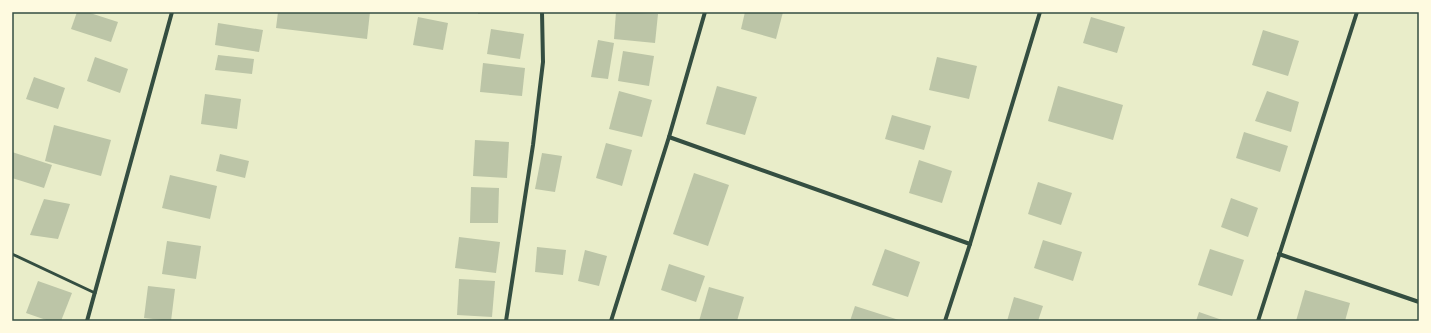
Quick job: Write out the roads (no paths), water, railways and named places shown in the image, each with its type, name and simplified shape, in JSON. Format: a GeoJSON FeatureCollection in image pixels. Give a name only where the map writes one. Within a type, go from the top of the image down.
{"type":"FeatureCollection","features":[{"type":"Feature","properties":{"kind":"street"},"geometry":{"type":"LineString","coordinates":[[87,321],[172,12]]}},
{"type":"Feature","properties":{"kind":"street"},"geometry":{"type":"LineString","coordinates":[[506,321],[543,62],[542,12]]}},
{"type":"Feature","properties":{"kind":"street"},"geometry":{"type":"LineString","coordinates":[[610,321],[669,137],[705,12]]}},
{"type":"Feature","properties":{"kind":"street"},"geometry":{"type":"LineString","coordinates":[[945,321],[970,244],[1040,12]]}},
{"type":"Feature","properties":{"kind":"street"},"geometry":{"type":"LineString","coordinates":[[1258,321],[1357,12]]}},
{"type":"Feature","properties":{"kind":"street"},"geometry":{"type":"LineString","coordinates":[[669,137],[970,244]]}},
{"type":"Feature","properties":{"kind":"street"},"geometry":{"type":"LineString","coordinates":[[1279,254],[1419,302]]}},
{"type":"Feature","properties":{"kind":"lane"},"geometry":{"type":"LineString","coordinates":[[12,254],[95,293]]}}]}
